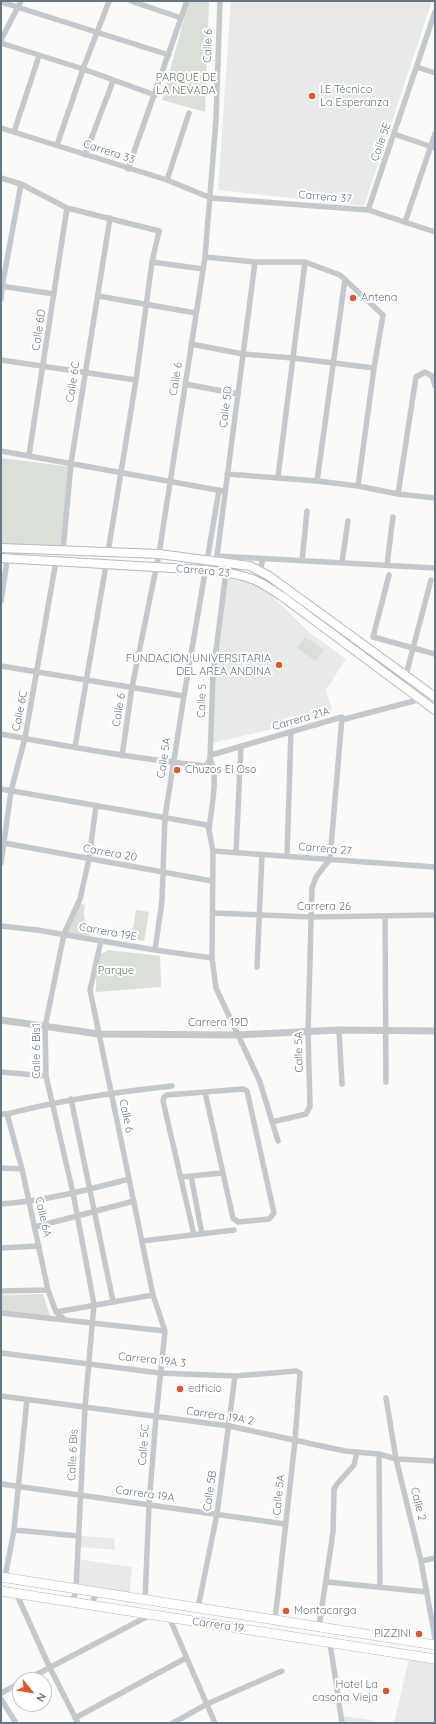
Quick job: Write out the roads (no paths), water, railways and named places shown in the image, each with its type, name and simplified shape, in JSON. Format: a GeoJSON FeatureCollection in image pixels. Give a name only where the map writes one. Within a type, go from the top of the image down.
{"type":"FeatureCollection","features":[{"type":"Feature","properties":{"kind":"highway","name":"Carrera 19"},"geometry":{"type":"LineString","coordinates":[[3,1577],[435,1645]]}},
{"type":"Feature","properties":{"kind":"highway","name":"Carrera 19"},"geometry":{"type":"LineString","coordinates":[[1,1591],[435,1660]]}},
{"type":"Feature","properties":{"kind":"main road","name":"Carrera 23"},"geometry":{"type":"LineString","coordinates":[[5,548],[159,554],[250,566],[269,576],[435,697]]}},
{"type":"Feature","properties":{"kind":"main road","name":"Carrera 23"},"geometry":{"type":"LineString","coordinates":[[4,559],[206,570],[226,572],[259,582],[282,597],[435,710]]}},
{"type":"Feature","properties":{"kind":"main road"},"geometry":{"type":"LineString","coordinates":[[375,666],[382,658]]}},
{"type":"Feature","properties":{"kind":"street"},"geometry":{"type":"LineString","coordinates":[[21,1],[1,42],[155,95]]}},
{"type":"Feature","properties":{"kind":"street"},"geometry":{"type":"LineString","coordinates":[[57,145],[109,1]]}},
{"type":"Feature","properties":{"kind":"street"},"geometry":{"type":"LineString","coordinates":[[131,1],[181,18]]}},
{"type":"Feature","properties":{"kind":"street"},"geometry":{"type":"LineString","coordinates":[[128,169],[187,1]]}},
{"type":"Feature","properties":{"kind":"street","name":"Calle 6"},"geometry":{"type":"LineString","coordinates":[[122,756],[132,687],[159,554],[205,257],[211,198],[216,120],[220,1]]}},
{"type":"Feature","properties":{"kind":"street"},"geometry":{"type":"LineString","coordinates":[[1,2],[169,55]]}},
{"type":"Feature","properties":{"kind":"street","name":"Calle 5E"},"geometry":{"type":"LineString","coordinates":[[368,210],[435,12]]}},
{"type":"Feature","properties":{"kind":"street"},"geometry":{"type":"LineString","coordinates":[[14,132],[38,56]]}},
{"type":"Feature","properties":{"kind":"street"},"geometry":{"type":"LineString","coordinates":[[417,67],[435,73]]}},
{"type":"Feature","properties":{"kind":"street"},"geometry":{"type":"LineString","coordinates":[[85,155],[113,81]]}},
{"type":"Feature","properties":{"kind":"street"},"geometry":{"type":"LineString","coordinates":[[167,180],[189,113]]}},
{"type":"Feature","properties":{"kind":"street","name":"Carrera 33"},"geometry":{"type":"LineString","coordinates":[[1,128],[167,180],[211,198]]}},
{"type":"Feature","properties":{"kind":"street"},"geometry":{"type":"LineString","coordinates":[[394,134],[433,147]]}},
{"type":"Feature","properties":{"kind":"street"},"geometry":{"type":"LineString","coordinates":[[405,222],[433,147],[435,134]]}},
{"type":"Feature","properties":{"kind":"street"},"geometry":{"type":"LineString","coordinates":[[1,178],[21,184],[67,208],[158,231],[108,552]]}},
{"type":"Feature","properties":{"kind":"street"},"geometry":{"type":"LineString","coordinates":[[1,299],[1,287],[21,184]]}},
{"type":"Feature","properties":{"kind":"street","name":"Carrera 37"},"geometry":{"type":"LineString","coordinates":[[211,198],[368,210],[435,232]]}},
{"type":"Feature","properties":{"kind":"street","name":"Calle 6D"},"geometry":{"type":"LineString","coordinates":[[29,455],[44,366],[67,208]]}},
{"type":"Feature","properties":{"kind":"street","name":"Calle 6C"},"geometry":{"type":"LineString","coordinates":[[63,551],[71,463],[110,218]]}},
{"type":"Feature","properties":{"kind":"street"},"geometry":{"type":"LineString","coordinates":[[205,257],[255,262],[305,262],[340,275],[383,315],[374,368],[358,486]]}},
{"type":"Feature","properties":{"kind":"street"},"geometry":{"type":"LineString","coordinates":[[152,262],[203,268]]}},
{"type":"Feature","properties":{"kind":"street","name":"Calle 5D"},"geometry":{"type":"LineString","coordinates":[[255,262],[227,474],[222,491],[217,556],[263,559]]}},
{"type":"Feature","properties":{"kind":"street"},"geometry":{"type":"LineString","coordinates":[[278,477],[305,262]]}},
{"type":"Feature","properties":{"kind":"street"},"geometry":{"type":"LineString","coordinates":[[317,481],[345,279]]}},
{"type":"Feature","properties":{"kind":"street"},"geometry":{"type":"LineString","coordinates":[[1,287],[54,294]]}},
{"type":"Feature","properties":{"kind":"street"},"geometry":{"type":"LineString","coordinates":[[98,296],[196,313]]}},
{"type":"Feature","properties":{"kind":"street"},"geometry":{"type":"LineString","coordinates":[[191,344],[243,354],[293,358],[374,368]]}},
{"type":"Feature","properties":{"kind":"street"},"geometry":{"type":"LineString","coordinates":[[1,360],[136,380]]}},
{"type":"Feature","properties":{"kind":"street"},"geometry":{"type":"LineString","coordinates":[[398,494],[416,377],[425,372],[432,376],[435,386]]}},
{"type":"Feature","properties":{"kind":"street"},"geometry":{"type":"LineString","coordinates":[[185,384],[238,394]]}},
{"type":"Feature","properties":{"kind":"street"},"geometry":{"type":"LineString","coordinates":[[1,451],[222,491]]}},
{"type":"Feature","properties":{"kind":"street"},"geometry":{"type":"LineString","coordinates":[[227,474],[317,481],[358,486],[398,494],[435,498]]}},
{"type":"Feature","properties":{"kind":"street","name":"Calle 5A"},"geometry":{"type":"LineString","coordinates":[[155,950],[162,901],[165,817],[206,570],[222,491]]}},
{"type":"Feature","properties":{"kind":"street"},"geometry":{"type":"LineString","coordinates":[[302,561],[307,511]]}},
{"type":"Feature","properties":{"kind":"street"},"geometry":{"type":"LineString","coordinates":[[387,565],[392,517]]}},
{"type":"Feature","properties":{"kind":"street"},"geometry":{"type":"LineString","coordinates":[[342,562],[348,521]]}},
{"type":"Feature","properties":{"kind":"street"},"geometry":{"type":"LineString","coordinates":[[1,602],[5,548]]}},
{"type":"Feature","properties":{"kind":"street"},"geometry":{"type":"LineString","coordinates":[[260,571],[263,559],[435,568]]}},
{"type":"Feature","properties":{"kind":"street","name":"Calle 6C"},"geometry":{"type":"LineString","coordinates":[[1,863],[11,791],[25,738],[56,561]]}},
{"type":"Feature","properties":{"kind":"street"},"geometry":{"type":"LineString","coordinates":[[75,747],[85,680],[106,565]]}},
{"type":"Feature","properties":{"kind":"street","name":"Calle 5"},"geometry":{"type":"LineString","coordinates":[[226,572],[213,674],[210,757],[215,776],[209,830],[214,851],[212,881],[214,913],[212,958],[216,988],[260,1082],[278,1141]]}},
{"type":"Feature","properties":{"kind":"street"},"geometry":{"type":"LineString","coordinates":[[389,575],[373,637],[435,654]]}},
{"type":"Feature","properties":{"kind":"street"},"geometry":{"type":"LineString","coordinates":[[406,675],[431,580]]}},
{"type":"Feature","properties":{"kind":"street"},"geometry":{"type":"LineString","coordinates":[[1,666],[184,696]]}},
{"type":"Feature","properties":{"kind":"street","name":"Carrera 21A"},"geometry":{"type":"LineString","coordinates":[[1,734],[122,756],[206,766],[210,757],[241,746],[342,717],[345,720],[394,707],[414,701],[417,697]]}},
{"type":"Feature","properties":{"kind":"street"},"geometry":{"type":"LineString","coordinates":[[330,859],[342,717]]}},
{"type":"Feature","properties":{"kind":"street"},"geometry":{"type":"LineString","coordinates":[[287,856],[291,732]]}},
{"type":"Feature","properties":{"kind":"street"},"geometry":{"type":"LineString","coordinates":[[236,852],[241,746]]}},
{"type":"Feature","properties":{"kind":"street"},"geometry":{"type":"LineString","coordinates":[[1,789],[207,825],[209,830]]}},
{"type":"Feature","properties":{"kind":"street","name":"Calle 6 Bis1"},"geometry":{"type":"LineString","coordinates":[[93,1322],[94,1304],[73,1193],[46,1076],[45,1027],[64,934],[80,899],[89,859],[96,806]]}},
{"type":"Feature","properties":{"kind":"street","name":"Carrera 20"},"geometry":{"type":"LineString","coordinates":[[4,843],[212,881]]}},
{"type":"Feature","properties":{"kind":"street","name":"Carrera 27"},"geometry":{"type":"LineString","coordinates":[[214,851],[435,867]]}},
{"type":"Feature","properties":{"kind":"street"},"geometry":{"type":"LineString","coordinates":[[257,967],[262,855]]}},
{"type":"Feature","properties":{"kind":"street","name":"Calle 5A"},"geometry":{"type":"LineString","coordinates":[[272,1122],[306,1114],[310,1106],[308,1030],[312,888],[316,877],[330,859]]}},
{"type":"Feature","properties":{"kind":"street","name":"Carrera 26"},"geometry":{"type":"LineString","coordinates":[[214,913],[311,917],[435,915]]}},
{"type":"Feature","properties":{"kind":"street"},"geometry":{"type":"LineString","coordinates":[[385,916],[386,1082]]}},
{"type":"Feature","properties":{"kind":"street","name":"Carrera 19E"},"geometry":{"type":"LineString","coordinates":[[1,926],[64,934],[155,950],[212,958]]}},
{"type":"Feature","properties":{"kind":"street","name":"Calle 6"},"geometry":{"type":"LineString","coordinates":[[101,941],[90,990],[153,1295]]}},
{"type":"Feature","properties":{"kind":"street","name":"Carrera 19D"},"geometry":{"type":"LineString","coordinates":[[1,1020],[99,1034],[238,1035],[308,1030],[435,1031]]}},
{"type":"Feature","properties":{"kind":"street"},"geometry":{"type":"LineString","coordinates":[[339,1030],[342,1084]]}},
{"type":"Feature","properties":{"kind":"street"},"geometry":{"type":"LineString","coordinates":[[1,1072],[46,1076]]}},
{"type":"Feature","properties":{"kind":"street"},"geometry":{"type":"LineString","coordinates":[[4,1114],[111,1092],[172,1086]]}},
{"type":"Feature","properties":{"kind":"street"},"geometry":{"type":"LineString","coordinates":[[194,1235],[163,1099],[167,1095],[243,1088],[248,1093],[274,1212],[273,1216],[269,1219],[238,1222],[231,1214],[204,1092]]}},
{"type":"Feature","properties":{"kind":"street"},"geometry":{"type":"LineString","coordinates":[[71,1099],[91,1189],[113,1301]]}},
{"type":"Feature","properties":{"kind":"street","name":"Calle 6A"},"geometry":{"type":"LineString","coordinates":[[4,1114],[22,1169],[48,1290],[56,1312],[64,1319]]}},
{"type":"Feature","properties":{"kind":"street"},"geometry":{"type":"LineString","coordinates":[[1,1168],[22,1169]]}},
{"type":"Feature","properties":{"kind":"street"},"geometry":{"type":"LineString","coordinates":[[181,1176],[222,1173]]}},
{"type":"Feature","properties":{"kind":"street"},"geometry":{"type":"LineString","coordinates":[[191,1176],[202,1234]]}},
{"type":"Feature","properties":{"kind":"street"},"geometry":{"type":"LineString","coordinates":[[1,1204],[29,1202],[91,1189],[129,1179]]}},
{"type":"Feature","properties":{"kind":"street"},"geometry":{"type":"LineString","coordinates":[[35,1227],[95,1210],[134,1201]]}},
{"type":"Feature","properties":{"kind":"street"},"geometry":{"type":"LineString","coordinates":[[142,1241],[234,1230]]}},
{"type":"Feature","properties":{"kind":"street"},"geometry":{"type":"LineString","coordinates":[[1,1248],[39,1246]]}},
{"type":"Feature","properties":{"kind":"street"},"geometry":{"type":"LineString","coordinates":[[1,1291],[48,1290]]}},
{"type":"Feature","properties":{"kind":"street"},"geometry":{"type":"LineString","coordinates":[[56,1312],[94,1304],[153,1295]]}},
{"type":"Feature","properties":{"kind":"street","name":"Calle 5C"},"geometry":{"type":"LineString","coordinates":[[145,1600],[149,1505],[165,1331],[153,1295]]}},
{"type":"Feature","properties":{"kind":"street"},"geometry":{"type":"LineString","coordinates":[[1,1313],[165,1331]]}},
{"type":"Feature","properties":{"kind":"street","name":"Calle 6 Bis"},"geometry":{"type":"LineString","coordinates":[[76,1588],[85,1407],[93,1322]]}},
{"type":"Feature","properties":{"kind":"street","name":"Carrera 19A 3"},"geometry":{"type":"LineString","coordinates":[[1,1353],[160,1373],[235,1376],[296,1371],[300,1373]]}},
{"type":"Feature","properties":{"kind":"street","name":"Calle 5A"},"geometry":{"type":"LineString","coordinates":[[275,1620],[295,1441],[300,1373]]}},
{"type":"Feature","properties":{"kind":"street","name":"Calle 5B"},"geometry":{"type":"LineString","coordinates":[[198,1608],[217,1514],[235,1376]]}},
{"type":"Feature","properties":{"kind":"street","name":"Carrera 19A 2"},"geometry":{"type":"LineString","coordinates":[[1,1396],[229,1426],[295,1441],[357,1452],[379,1454],[396,1459],[435,1461]]}},
{"type":"Feature","properties":{"kind":"street","name":"Calle 2"},"geometry":{"type":"LineString","coordinates":[[386,1398],[396,1459],[421,1561],[435,1638]]}},
{"type":"Feature","properties":{"kind":"street"},"geometry":{"type":"LineString","coordinates":[[3,1577],[14,1530],[27,1399]]}},
{"type":"Feature","properties":{"kind":"street"},"geometry":{"type":"LineString","coordinates":[[319,1627],[327,1582],[333,1532],[334,1489],[354,1465],[357,1452]]}},
{"type":"Feature","properties":{"kind":"street"},"geometry":{"type":"LineString","coordinates":[[379,1454],[380,1587]]}},
{"type":"Feature","properties":{"kind":"street","name":"Carrera 19A"},"geometry":{"type":"LineString","coordinates":[[1,1484],[19,1485],[285,1524]]}},
{"type":"Feature","properties":{"kind":"street"},"geometry":{"type":"LineString","coordinates":[[14,1530],[79,1536]]}},
{"type":"Feature","properties":{"kind":"street"},"geometry":{"type":"LineString","coordinates":[[421,1561],[435,1558]]}},
{"type":"Feature","properties":{"kind":"street"},"geometry":{"type":"LineString","coordinates":[[327,1582],[427,1592]]}},
{"type":"Feature","properties":{"kind":"street"},"geometry":{"type":"LineString","coordinates":[[66,1601],[73,1599],[76,1588]]}},
{"type":"Feature","properties":{"kind":"street"},"geometry":{"type":"LineString","coordinates":[[100,1607],[92,1602],[96,1595],[101,1592]]}},
{"type":"Feature","properties":{"kind":"street"},"geometry":{"type":"LineString","coordinates":[[16,1593],[50,1668],[77,1720],[186,1658]]}},
{"type":"Feature","properties":{"kind":"street"},"geometry":{"type":"LineString","coordinates":[[42,1672],[151,1614]]}},
{"type":"Feature","properties":{"kind":"street"},"geometry":{"type":"LineString","coordinates":[[169,1617],[215,1723]]}},
{"type":"Feature","properties":{"kind":"street"},"geometry":{"type":"LineString","coordinates":[[330,1643],[342,1723]]}},
{"type":"Feature","properties":{"kind":"street"},"geometry":{"type":"LineString","coordinates":[[173,1723],[207,1704],[282,1671]]}},
{"type":"Feature","properties":{"kind":"street"},"geometry":{"type":"LineString","coordinates":[[1,1693],[12,1687]]}},
{"type":"Feature","properties":{"kind":"street"},"geometry":{"type":"LineString","coordinates":[[1,1699],[16,1723]]}},
{"type":"Feature","properties":{"kind":"place","name":"I.E Técnico La Esperanza"},"geometry":{"type":"Point","coordinates":[312,96]}},
{"type":"Feature","properties":{"kind":"place","name":"Antena"},"geometry":{"type":"Point","coordinates":[353,298]}},
{"type":"Feature","properties":{"kind":"place","name":"FUNDACION UNIVERSITARIA DEL AREA ANDINA"},"geometry":{"type":"Point","coordinates":[279,665]}},
{"type":"Feature","properties":{"kind":"place","name":"Chuzos El Oso"},"geometry":{"type":"Point","coordinates":[177,770]}},
{"type":"Feature","properties":{"kind":"place","name":"edficio"},"geometry":{"type":"Point","coordinates":[180,1389]}},
{"type":"Feature","properties":{"kind":"place","name":"Montacarga"},"geometry":{"type":"Point","coordinates":[286,1611]}},
{"type":"Feature","properties":{"kind":"place","name":"PIZZINI"},"geometry":{"type":"Point","coordinates":[419,1634]}},
{"type":"Feature","properties":{"kind":"place","name":"Hotel La casona Vieja"},"geometry":{"type":"Point","coordinates":[386,1691]}},
{"type":"Feature","properties":{"kind":"park label","name":"PARQUE DE LA NEVADA"},"geometry":{"type":"Point","coordinates":[186,84]}},
{"type":"Feature","properties":{"kind":"park label","name":"Parque"},"geometry":{"type":"Point","coordinates":[116,971]}}]}
